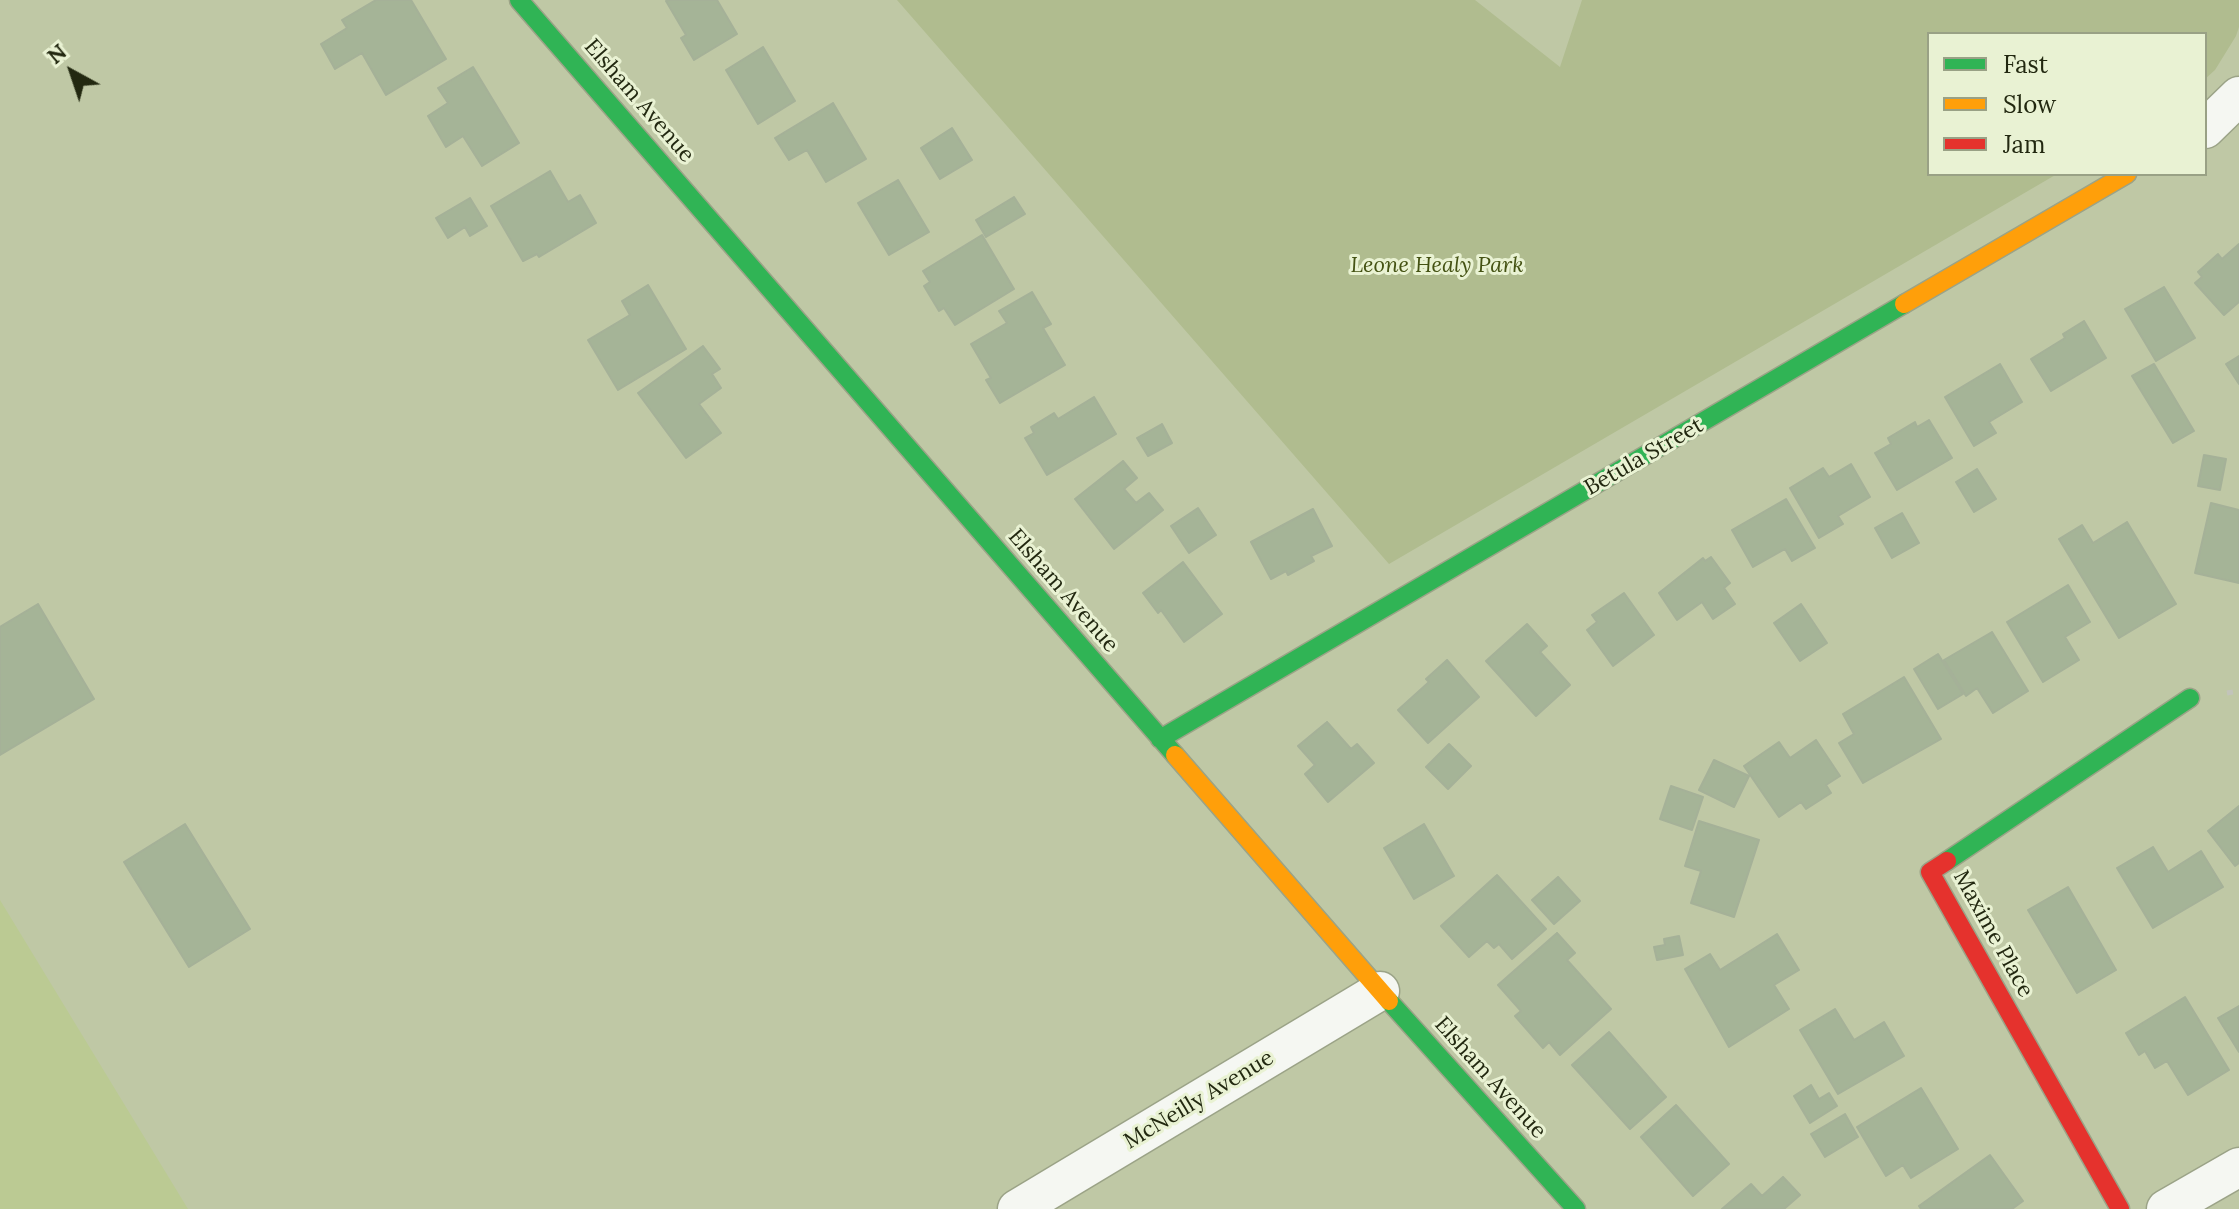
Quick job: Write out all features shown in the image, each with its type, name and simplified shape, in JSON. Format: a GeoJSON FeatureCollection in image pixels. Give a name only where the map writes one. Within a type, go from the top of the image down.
{"type":"FeatureCollection","features":[{"type":"Feature","properties":{"kind":"street","name":"Elsham Avenue"},"geometry":{"type":"LineString","coordinates":[[519,0],[1380,991],[1576,1209]]}},
{"type":"Feature","properties":{"kind":"street"},"geometry":{"type":"LineString","coordinates":[[2207,127],[2239,96]]}},
{"type":"Feature","properties":{"kind":"street","name":"Betula Street"},"geometry":{"type":"LineString","coordinates":[[1160,739],[2124,176]]}},
{"type":"Feature","properties":{"kind":"street","name":"Maxime Place"},"geometry":{"type":"LineString","coordinates":[[2120,1209],[1930,872],[2190,698]]}},
{"type":"Feature","properties":{"kind":"street","name":"McNeilly Avenue"},"geometry":{"type":"LineString","coordinates":[[1017,1209],[1380,991]]}},
{"type":"Feature","properties":{"kind":"street"},"geometry":{"type":"LineString","coordinates":[[2166,1209],[2239,1167]]}},
{"type":"Feature","properties":{"kind":"shaded area"},"geometry":{"type":"Polygon","coordinates":[[[0,900],[188,1209],[0,1209],[0,900]]]}},
{"type":"Feature","properties":{"kind":"green space","name":"Leone Healy Park"},"geometry":{"type":"Polygon","coordinates":[[[897,0],[1475,0],[1560,67],[1582,0],[2239,0],[2236,36],[2207,77],[2207,32],[1927,32],[1927,176],[2054,176],[1389,564],[897,0]]]}},
{"type":"Feature","properties":{"kind":"building"},"geometry":{"type":"Polygon","coordinates":[[[376,0],[411,0],[446,59],[386,95],[362,53],[335,69],[321,44],[347,28],[342,20],[376,0]]]}},
{"type":"Feature","properties":{"kind":"building"},"geometry":{"type":"Polygon","coordinates":[[[668,0],[717,0],[737,34],[694,60],[681,38],[686,35],[668,0]]]}},
{"type":"Feature","properties":{"kind":"building"},"geometry":{"type":"Polygon","coordinates":[[[763,47],[795,101],[758,124],[726,70],[763,47]]]}},
{"type":"Feature","properties":{"kind":"building"},"geometry":{"type":"Polygon","coordinates":[[[473,67],[519,143],[482,166],[463,136],[446,147],[428,116],[448,103],[438,88],[473,67]]]}},
{"type":"Feature","properties":{"kind":"building"},"geometry":{"type":"Polygon","coordinates":[[[833,103],[866,159],[826,182],[807,150],[789,160],[775,138],[833,103]]]}},
{"type":"Feature","properties":{"kind":"building"},"geometry":{"type":"Polygon","coordinates":[[[952,128],[972,160],[940,179],[921,148],[952,128]]]}},
{"type":"Feature","properties":{"kind":"building"},"geometry":{"type":"Polygon","coordinates":[[[550,171],[568,202],[580,195],[596,223],[539,257],[537,254],[523,261],[491,206],[550,171]]]}},
{"type":"Feature","properties":{"kind":"building"},"geometry":{"type":"Polygon","coordinates":[[[898,180],[929,232],[889,255],[858,203],[898,180]]]}},
{"type":"Feature","properties":{"kind":"building"},"geometry":{"type":"Polygon","coordinates":[[[1014,197],[1025,214],[986,237],[976,220],[1014,197]]]}},
{"type":"Feature","properties":{"kind":"building"},"geometry":{"type":"Polygon","coordinates":[[[470,198],[487,226],[470,236],[465,227],[448,238],[436,218],[470,198]]]}},
{"type":"Feature","properties":{"kind":"building"},"geometry":{"type":"Polygon","coordinates":[[[982,235],[1014,289],[955,325],[944,308],[939,311],[924,286],[930,282],[923,271],[982,235]]]}},
{"type":"Feature","properties":{"kind":"building"},"geometry":{"type":"Polygon","coordinates":[[[2239,244],[2239,302],[2224,315],[2195,283],[2202,277],[2198,272],[2218,254],[2222,259],[2239,244]]]}},
{"type":"Feature","properties":{"kind":"building"},"geometry":{"type":"Polygon","coordinates":[[[648,285],[686,349],[618,390],[588,340],[630,315],[622,301],[648,285]]]}},
{"type":"Feature","properties":{"kind":"building"},"geometry":{"type":"Polygon","coordinates":[[[2164,287],[2195,338],[2156,361],[2125,309],[2164,287]]]}},
{"type":"Feature","properties":{"kind":"building"},"geometry":{"type":"Polygon","coordinates":[[[1032,292],[1051,324],[1043,328],[1065,365],[1000,403],[986,380],[991,378],[971,344],[1007,323],[999,311],[1032,292]]]}},
{"type":"Feature","properties":{"kind":"building"},"geometry":{"type":"Polygon","coordinates":[[[2084,321],[2106,358],[2051,391],[2031,359],[2065,338],[2063,334],[2084,321]]]}},
{"type":"Feature","properties":{"kind":"building"},"geometry":{"type":"Polygon","coordinates":[[[703,346],[720,369],[712,374],[721,388],[699,404],[721,433],[686,458],[638,393],[703,346]]]}},
{"type":"Feature","properties":{"kind":"building"},"geometry":{"type":"Polygon","coordinates":[[[2239,356],[2239,384],[2226,364],[2239,356]]]}},
{"type":"Feature","properties":{"kind":"building"},"geometry":{"type":"Polygon","coordinates":[[[2000,364],[2022,402],[1989,422],[1996,433],[1974,446],[1945,397],[2000,364]]]}},
{"type":"Feature","properties":{"kind":"building"},"geometry":{"type":"Polygon","coordinates":[[[2154,364],[2194,431],[2173,443],[2132,376],[2154,364]]]}},
{"type":"Feature","properties":{"kind":"building"},"geometry":{"type":"Polygon","coordinates":[[[1094,397],[1116,434],[1047,475],[1025,438],[1034,433],[1031,427],[1054,413],[1058,419],[1094,397]]]}},
{"type":"Feature","properties":{"kind":"building"},"geometry":{"type":"Polygon","coordinates":[[[1929,420],[1952,458],[1897,490],[1875,453],[1891,444],[1888,438],[1915,422],[1917,427],[1929,420]]]}},
{"type":"Feature","properties":{"kind":"building"},"geometry":{"type":"Polygon","coordinates":[[[1162,424],[1172,443],[1148,456],[1137,438],[1162,424]]]}},
{"type":"Feature","properties":{"kind":"building"},"geometry":{"type":"Polygon","coordinates":[[[2204,455],[2226,459],[2220,490],[2198,486],[2204,455]]]}},
{"type":"Feature","properties":{"kind":"building"},"geometry":{"type":"Polygon","coordinates":[[[1123,461],[1137,478],[1124,489],[1136,503],[1149,493],[1163,510],[1114,549],[1075,499],[1123,461]]]}},
{"type":"Feature","properties":{"kind":"building"},"geometry":{"type":"Polygon","coordinates":[[[1851,464],[1870,497],[1838,516],[1843,524],[1819,538],[1790,488],[1823,468],[1829,477],[1851,464]]]}},
{"type":"Feature","properties":{"kind":"building"},"geometry":{"type":"Polygon","coordinates":[[[1977,469],[1996,499],[1974,512],[1956,482],[1977,469]]]}},
{"type":"Feature","properties":{"kind":"building"},"geometry":{"type":"Polygon","coordinates":[[[1786,499],[1815,548],[1792,561],[1785,549],[1753,567],[1732,530],[1786,499]]]}},
{"type":"Feature","properties":{"kind":"building"},"geometry":{"type":"Polygon","coordinates":[[[2211,503],[2239,510],[2239,583],[2195,573],[2211,503]]]}},
{"type":"Feature","properties":{"kind":"building"},"geometry":{"type":"Polygon","coordinates":[[[1198,508],[1216,535],[1189,553],[1171,526],[1198,508]]]}},
{"type":"Feature","properties":{"kind":"building"},"geometry":{"type":"Polygon","coordinates":[[[1313,509],[1332,546],[1311,556],[1314,561],[1288,575],[1286,571],[1271,579],[1251,542],[1313,509]]]}},
{"type":"Feature","properties":{"kind":"building"},"geometry":{"type":"Polygon","coordinates":[[[1902,513],[1919,543],[1892,558],[1875,528],[1902,513]]]}},
{"type":"Feature","properties":{"kind":"building"},"geometry":{"type":"Polygon","coordinates":[[[2127,522],[2176,604],[2119,638],[2059,539],[2082,525],[2093,543],[2127,522]]]}},
{"type":"Feature","properties":{"kind":"building"},"geometry":{"type":"Polygon","coordinates":[[[1711,557],[1730,583],[1724,588],[1735,604],[1713,619],[1702,602],[1677,620],[1659,593],[1703,558],[1705,561],[1711,557]]]}},
{"type":"Feature","properties":{"kind":"building"},"geometry":{"type":"Polygon","coordinates":[[[1183,562],[1222,614],[1184,642],[1161,610],[1158,613],[1143,593],[1183,562]]]}},
{"type":"Feature","properties":{"kind":"building"},"geometry":{"type":"Polygon","coordinates":[[[2068,585],[2090,622],[2065,637],[2079,660],[2043,682],[2007,622],[2068,585]]]}},
{"type":"Feature","properties":{"kind":"building"},"geometry":{"type":"Polygon","coordinates":[[[1624,593],[1654,635],[1613,666],[1587,630],[1597,622],[1592,615],[1624,593]]]}},
{"type":"Feature","properties":{"kind":"building"},"geometry":{"type":"Polygon","coordinates":[[[38,604],[94,699],[0,755],[0,627],[38,604]]]}},
{"type":"Feature","properties":{"kind":"building"},"geometry":{"type":"Polygon","coordinates":[[[1801,604],[1827,643],[1800,661],[1774,623],[1801,604]]]}},
{"type":"Feature","properties":{"kind":"building"},"geometry":{"type":"Polygon","coordinates":[[[1527,624],[1547,646],[1540,652],[1570,685],[1536,716],[1486,661],[1527,624]]]}},
{"type":"Feature","properties":{"kind":"building"},"geometry":{"type":"Polygon","coordinates":[[[1992,632],[2028,691],[1993,713],[1977,688],[1966,696],[1944,660],[1992,632]]]}},
{"type":"Feature","properties":{"kind":"building"},"geometry":{"type":"Polygon","coordinates":[[[1938,654],[1963,694],[1938,709],[1914,669],[1938,654]]]}},
{"type":"Feature","properties":{"kind":"building"},"geometry":{"type":"Polygon","coordinates":[[[1447,660],[1479,697],[1428,743],[1398,710],[1429,682],[1426,679],[1447,660]]]}},
{"type":"Feature","properties":{"kind":"building"},"geometry":{"type":"Polygon","coordinates":[[[1904,677],[1941,739],[1863,783],[1839,743],[1854,734],[1843,714],[1904,677]]]}},
{"type":"Feature","properties":{"kind":"building"},"geometry":{"type":"Polygon","coordinates":[[[1327,722],[1351,749],[1357,744],[1374,763],[1328,802],[1305,774],[1315,765],[1298,746],[1327,722]]]}},
{"type":"Feature","properties":{"kind":"building"},"geometry":{"type":"Polygon","coordinates":[[[1816,740],[1840,776],[1826,785],[1831,793],[1806,809],[1801,802],[1779,817],[1744,766],[1779,742],[1790,758],[1816,740]]]}},
{"type":"Feature","properties":{"kind":"building"},"geometry":{"type":"Polygon","coordinates":[[[1449,744],[1471,766],[1448,789],[1426,767],[1449,744]]]}},
{"type":"Feature","properties":{"kind":"building"},"geometry":{"type":"Polygon","coordinates":[[[1714,760],[1749,776],[1734,807],[1699,790],[1714,760]]]}},
{"type":"Feature","properties":{"kind":"building"},"geometry":{"type":"Polygon","coordinates":[[[1671,786],[1703,797],[1692,830],[1660,819],[1671,786]]]}},
{"type":"Feature","properties":{"kind":"building"},"geometry":{"type":"Polygon","coordinates":[[[2239,806],[2239,863],[2235,866],[2208,831],[2239,806]]]}},
{"type":"Feature","properties":{"kind":"building"},"geometry":{"type":"Polygon","coordinates":[[[1699,821],[1759,840],[1734,917],[1691,903],[1701,871],[1685,866],[1699,821]]]}},
{"type":"Feature","properties":{"kind":"building"},"geometry":{"type":"Polygon","coordinates":[[[185,824],[250,929],[189,967],[124,862],[185,824]]]}},
{"type":"Feature","properties":{"kind":"building"},"geometry":{"type":"Polygon","coordinates":[[[1424,824],[1454,876],[1414,899],[1384,848],[1424,824]]]}},
{"type":"Feature","properties":{"kind":"building"},"geometry":{"type":"Polygon","coordinates":[[[2153,847],[2168,872],[2201,851],[2223,887],[2153,928],[2117,868],[2153,847]]]}},
{"type":"Feature","properties":{"kind":"building"},"geometry":{"type":"Polygon","coordinates":[[[1497,875],[1546,929],[1512,959],[1499,944],[1494,948],[1487,941],[1469,957],[1441,926],[1497,875]]]}},
{"type":"Feature","properties":{"kind":"building"},"geometry":{"type":"Polygon","coordinates":[[[1558,877],[1580,901],[1554,924],[1532,900],[1558,877]]]}},
{"type":"Feature","properties":{"kind":"building"},"geometry":{"type":"Polygon","coordinates":[[[2068,887],[2116,970],[2077,993],[2028,910],[2068,887]]]}},
{"type":"Feature","properties":{"kind":"building"},"geometry":{"type":"Polygon","coordinates":[[[1557,933],[1575,953],[1567,960],[1611,1009],[1560,1055],[1549,1042],[1543,1048],[1515,1016],[1521,1011],[1498,985],[1557,933]]]}},
{"type":"Feature","properties":{"kind":"building"},"geometry":{"type":"Polygon","coordinates":[[[1777,934],[1799,970],[1774,985],[1789,1009],[1729,1047],[1685,969],[1710,954],[1720,970],[1777,934]]]}},
{"type":"Feature","properties":{"kind":"building"},"geometry":{"type":"Polygon","coordinates":[[[1679,936],[1683,955],[1657,960],[1654,947],[1665,945],[1664,939],[1679,936]]]}},
{"type":"Feature","properties":{"kind":"building"},"geometry":{"type":"Polygon","coordinates":[[[2185,997],[2229,1070],[2188,1095],[2167,1061],[2155,1068],[2145,1051],[2139,1055],[2126,1033],[2185,997]]]}},
{"type":"Feature","properties":{"kind":"building"},"geometry":{"type":"Polygon","coordinates":[[[2239,1006],[2239,1052],[2218,1018],[2239,1006]]]}},
{"type":"Feature","properties":{"kind":"building"},"geometry":{"type":"Polygon","coordinates":[[[1835,1009],[1854,1040],[1884,1022],[1904,1056],[1838,1094],[1800,1030],[1835,1009]]]}},
{"type":"Feature","properties":{"kind":"building"},"geometry":{"type":"Polygon","coordinates":[[[1609,1032],[1666,1097],[1630,1129],[1572,1065],[1609,1032]]]}},
{"type":"Feature","properties":{"kind":"building"},"geometry":{"type":"Polygon","coordinates":[[[1811,1085],[1819,1099],[1829,1093],[1837,1106],[1810,1123],[1794,1096],[1811,1085]]]}},
{"type":"Feature","properties":{"kind":"building"},"geometry":{"type":"Polygon","coordinates":[[[1921,1088],[1958,1149],[1911,1178],[1903,1165],[1886,1176],[1857,1127],[1921,1088]]]}},
{"type":"Feature","properties":{"kind":"building"},"geometry":{"type":"Polygon","coordinates":[[[1676,1105],[1729,1164],[1693,1196],[1641,1137],[1676,1105]]]}},
{"type":"Feature","properties":{"kind":"building"},"geometry":{"type":"Polygon","coordinates":[[[1845,1114],[1858,1137],[1825,1157],[1811,1134],[1845,1114]]]}},
{"type":"Feature","properties":{"kind":"building"},"geometry":{"type":"Polygon","coordinates":[[[1990,1155],[2023,1201],[2012,1209],[1921,1209],[1919,1206],[1990,1155]]]}},
{"type":"Feature","properties":{"kind":"building"},"geometry":{"type":"Polygon","coordinates":[[[1783,1177],[1800,1195],[1784,1209],[1722,1209],[1751,1184],[1762,1196],[1783,1177]]]}},
{"type":"Feature","properties":{"kind":"traffic: fast"},"geometry":{"type":"LineString","coordinates":[[519,0],[1175,755]]}},
{"type":"Feature","properties":{"kind":"traffic: fast"},"geometry":{"type":"LineString","coordinates":[[1160,739],[1904,304]]}},
{"type":"Feature","properties":{"kind":"traffic: fast"},"geometry":{"type":"LineString","coordinates":[[1947,861],[2190,698]]}},
{"type":"Feature","properties":{"kind":"traffic: fast"},"geometry":{"type":"LineString","coordinates":[[1389,1001],[1576,1209]]}},
{"type":"Feature","properties":{"kind":"traffic: slow"},"geometry":{"type":"LineString","coordinates":[[1904,304],[2124,176]]}},
{"type":"Feature","properties":{"kind":"traffic: slow"},"geometry":{"type":"LineString","coordinates":[[1175,755],[1389,1001]]}},
{"type":"Feature","properties":{"kind":"traffic: jam"},"geometry":{"type":"LineString","coordinates":[[1947,861],[1930,872],[2120,1209]]}}]}
